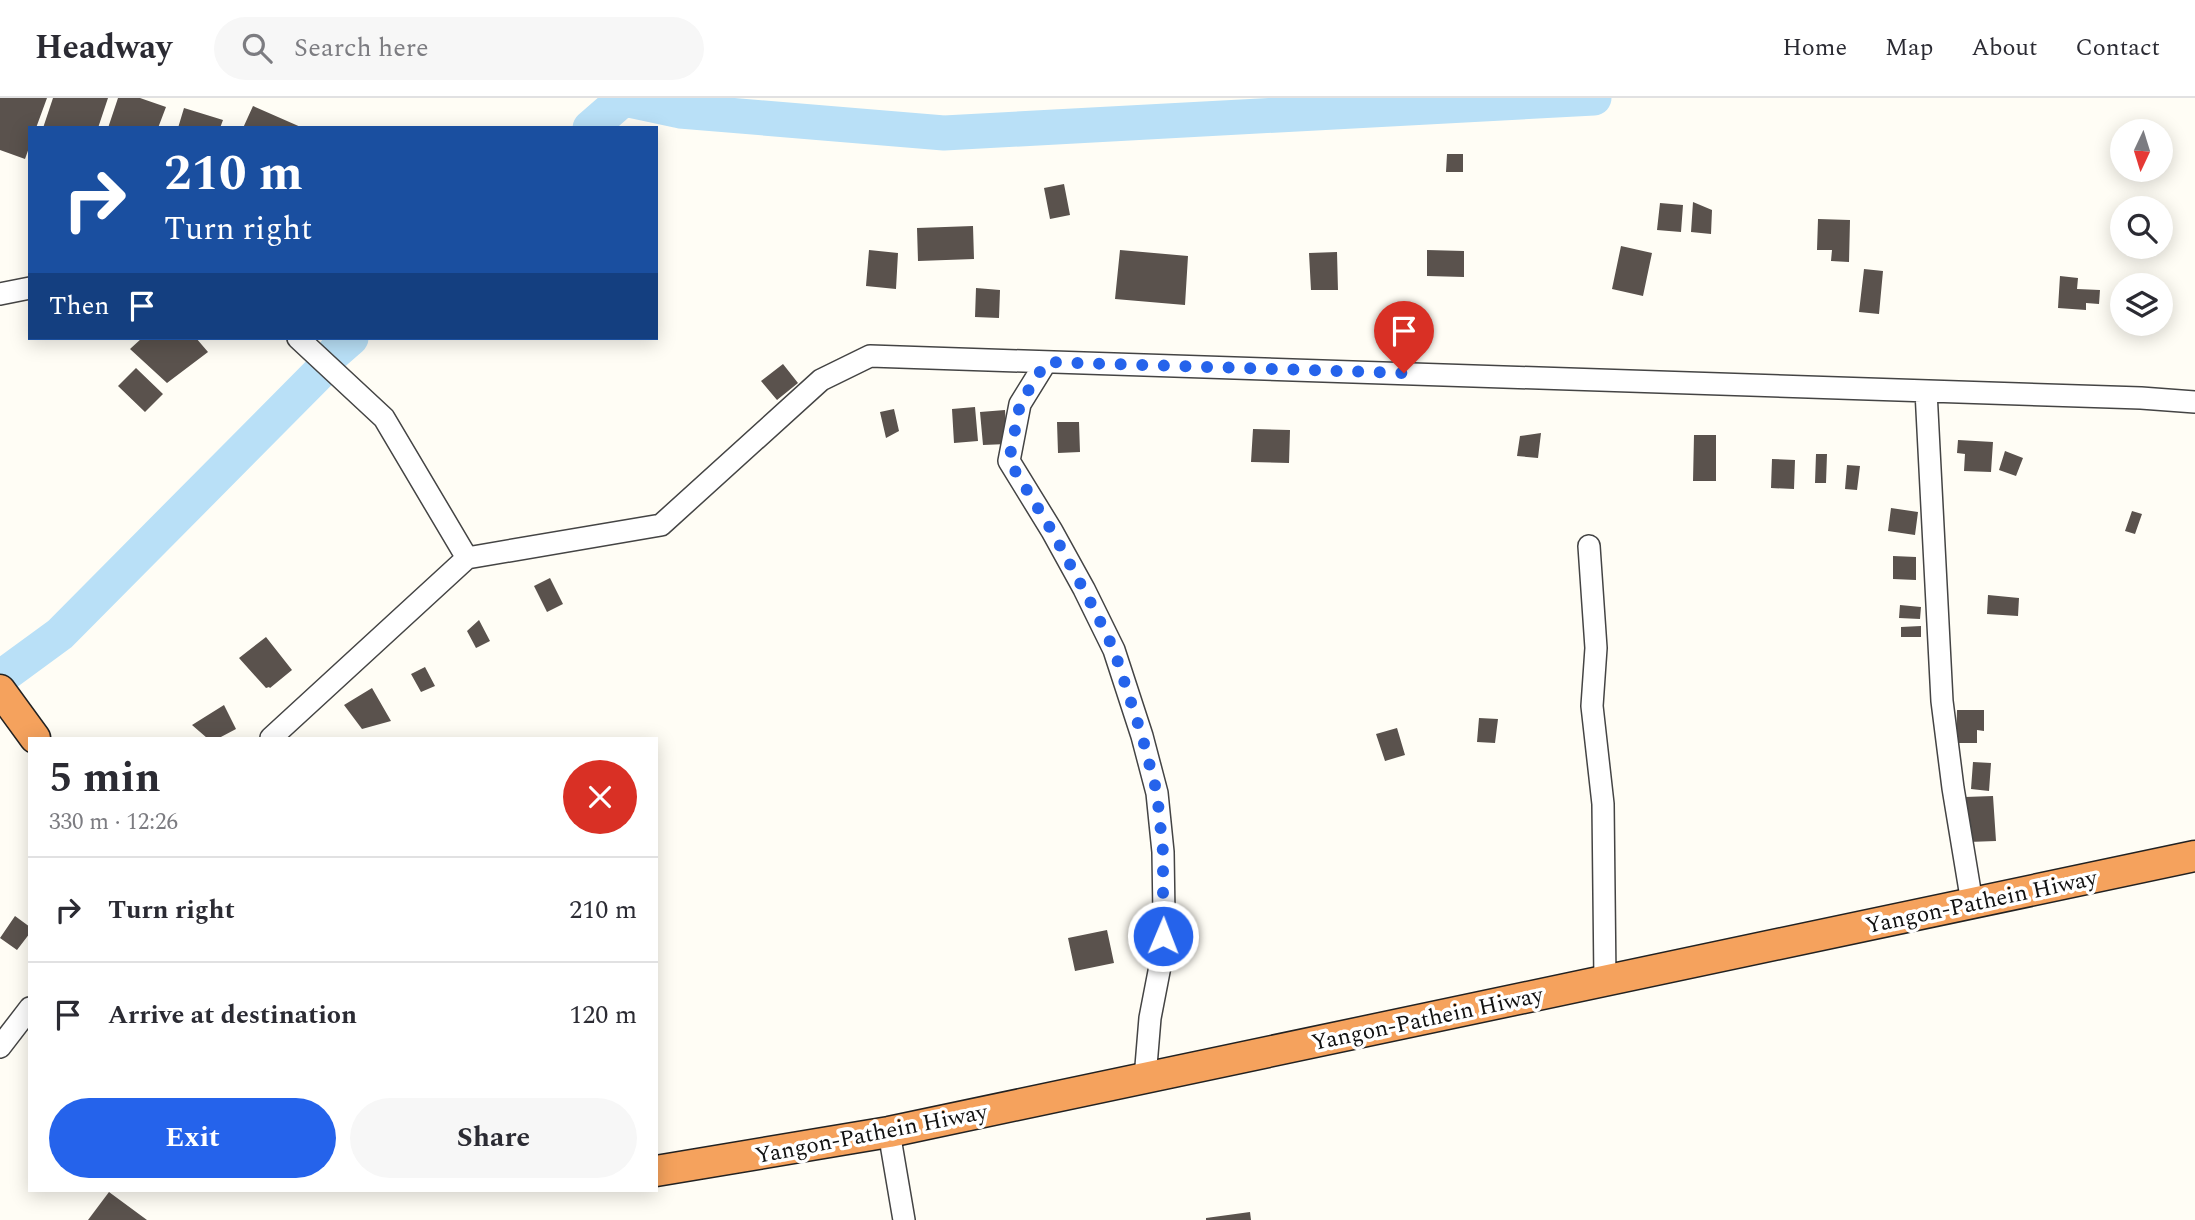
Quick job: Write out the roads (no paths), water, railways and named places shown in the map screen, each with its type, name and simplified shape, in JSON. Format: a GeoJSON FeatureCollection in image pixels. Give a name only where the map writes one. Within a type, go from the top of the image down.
{"type":"FeatureCollection","features":[{"type":"Feature","properties":{"kind":"highway"},"geometry":{"type":"LineString","coordinates":[[0,690],[34,737]]}},
{"type":"Feature","properties":{"kind":"highway","name":"Yangon-Pathein Hiway"},"geometry":{"type":"LineString","coordinates":[[658,1171],[889,1132],[2195,856]]}},
{"type":"Feature","properties":{"kind":"street"},"geometry":{"type":"LineString","coordinates":[[0,294],[28,288]]}},
{"type":"Feature","properties":{"kind":"street"},"geometry":{"type":"LineString","coordinates":[[300,340],[384,418],[467,558]]}},
{"type":"Feature","properties":{"kind":"street"},"geometry":{"type":"LineString","coordinates":[[272,737],[467,558],[661,525],[821,380],[870,356],[1926,390],[2195,402]]}},
{"type":"Feature","properties":{"kind":"street"},"geometry":{"type":"LineString","coordinates":[[1046,362],[1020,404],[1009,461],[1078,577],[1114,650],[1157,793],[1163,852],[1164,916],[1162,956],[1150,1018],[1145,1078]]}},
{"type":"Feature","properties":{"kind":"street"},"geometry":{"type":"LineString","coordinates":[[1926,390],[1942,701],[1972,903]]}},
{"type":"Feature","properties":{"kind":"street"},"geometry":{"type":"LineString","coordinates":[[1589,546],[1596,648],[1592,706],[1603,804],[1605,981]]}},
{"type":"Feature","properties":{"kind":"street"},"geometry":{"type":"LineString","coordinates":[[0,1047],[28,1011]]}},
{"type":"Feature","properties":{"kind":"street"},"geometry":{"type":"LineString","coordinates":[[889,1132],[904,1220]]}},
{"type":"Feature","properties":{"kind":"waterway"},"geometry":{"type":"LineString","coordinates":[[619,98],[680,111],[944,133],[1594,98]]}},
{"type":"Feature","properties":{"kind":"waterway"},"geometry":{"type":"LineString","coordinates":[[592,126],[622,100]]}},
{"type":"Feature","properties":{"kind":"waterway"},"geometry":{"type":"LineString","coordinates":[[335,352],[349,340]]}},
{"type":"Feature","properties":{"kind":"waterway"},"geometry":{"type":"LineString","coordinates":[[0,678],[60,634],[318,374]]}}]}
